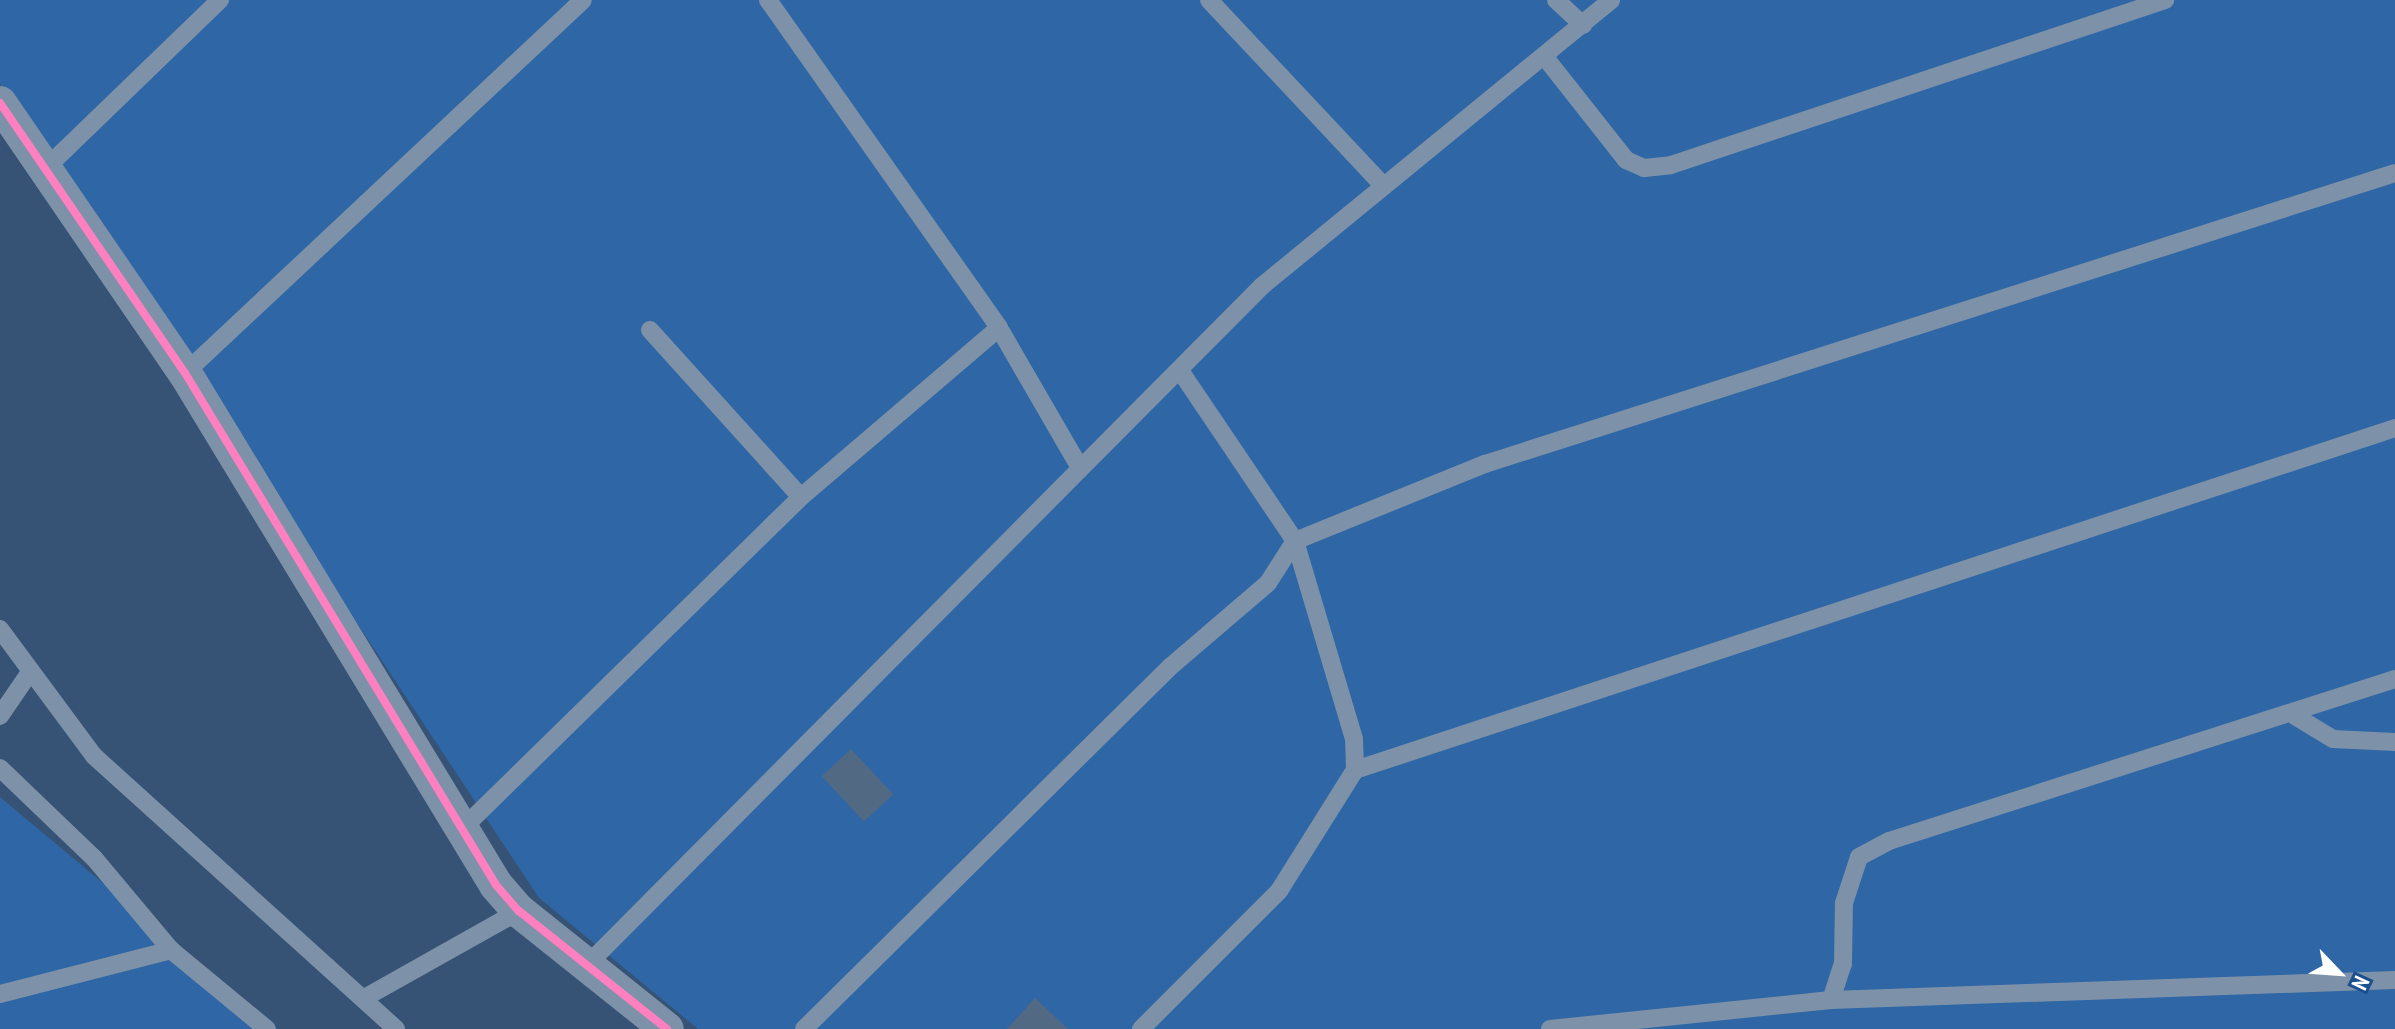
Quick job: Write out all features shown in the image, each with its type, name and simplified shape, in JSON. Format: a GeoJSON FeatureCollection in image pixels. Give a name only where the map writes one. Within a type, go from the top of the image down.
{"type":"FeatureCollection","features":[{"type":"Feature","properties":{"kind":"street"},"geometry":{"type":"LineString","coordinates":[[0,103],[185,373],[463,828],[519,911],[667,1029]]}},
{"type":"Feature","properties":{"kind":"lane"},"geometry":{"type":"LineString","coordinates":[[46,168],[220,0]]}},
{"type":"Feature","properties":{"kind":"lane"},"geometry":{"type":"LineString","coordinates":[[185,373],[583,0]]}},
{"type":"Feature","properties":{"kind":"lane"},"geometry":{"type":"LineString","coordinates":[[768,0],[999,328],[1080,468]]}},
{"type":"Feature","properties":{"kind":"lane"},"geometry":{"type":"LineString","coordinates":[[1209,0],[1381,183]]}},
{"type":"Feature","properties":{"kind":"lane"},"geometry":{"type":"LineString","coordinates":[[1556,0],[1583,25]]}},
{"type":"Feature","properties":{"kind":"lane"},"geometry":{"type":"LineString","coordinates":[[587,965],[1080,468],[1181,372],[1262,286],[1381,183],[1611,0]]}},
{"type":"Feature","properties":{"kind":"lane"},"geometry":{"type":"LineString","coordinates":[[1544,56],[1626,160],[1644,168],[1671,165],[2165,0]]}},
{"type":"Feature","properties":{"kind":"lane"},"geometry":{"type":"LineString","coordinates":[[804,1029],[1170,667],[1268,583],[1295,541],[1485,464],[2395,173]]}},
{"type":"Feature","properties":{"kind":"lane"},"geometry":{"type":"LineString","coordinates":[[463,828],[801,497],[999,328]]}},
{"type":"Feature","properties":{"kind":"lane"},"geometry":{"type":"LineString","coordinates":[[650,330],[801,497]]}},
{"type":"Feature","properties":{"kind":"lane"},"geometry":{"type":"LineString","coordinates":[[1141,1029],[1279,891],[1355,770],[1354,739],[1295,541],[1181,372]]}},
{"type":"Feature","properties":{"kind":"lane"},"geometry":{"type":"LineString","coordinates":[[1355,770],[2395,428]]}},
{"type":"Feature","properties":{"kind":"lane"},"geometry":{"type":"LineString","coordinates":[[0,629],[94,756],[366,997],[396,1029]]}},
{"type":"Feature","properties":{"kind":"lane"},"geometry":{"type":"LineString","coordinates":[[0,716],[30,672]]}},
{"type":"Feature","properties":{"kind":"lane"},"geometry":{"type":"LineString","coordinates":[[1831,1000],[1843,964],[1844,903],[1859,857],[2064,784],[2295,716],[2395,679]]}},
{"type":"Feature","properties":{"kind":"lane"},"geometry":{"type":"LineString","coordinates":[[2295,716],[2333,739],[2395,742]]}},
{"type":"Feature","properties":{"kind":"lane"},"geometry":{"type":"LineString","coordinates":[[0,768],[94,858],[171,950],[267,1029]]}},
{"type":"Feature","properties":{"kind":"lane"},"geometry":{"type":"LineString","coordinates":[[366,997],[519,911]]}},
{"type":"Feature","properties":{"kind":"lane"},"geometry":{"type":"LineString","coordinates":[[0,994],[171,950]]}},
{"type":"Feature","properties":{"kind":"lane"},"geometry":{"type":"LineString","coordinates":[[1550,1029],[1831,1000],[2395,980]]}},
{"type":"Feature","properties":{"kind":"shaded area"},"geometry":{"type":"Polygon","coordinates":[[[0,0],[2395,0],[2395,1029],[698,1029],[539,898],[0,84],[0,0]]]}},
{"type":"Feature","properties":{"kind":"shaded area"},"geometry":{"type":"Polygon","coordinates":[[[0,797],[278,1029],[0,1029],[0,797]]]}},
{"type":"Feature","properties":{"kind":"building"},"geometry":{"type":"Polygon","coordinates":[[[851,749],[893,794],[864,822],[822,776],[851,749]]]}},
{"type":"Feature","properties":{"kind":"building"},"geometry":{"type":"Polygon","coordinates":[[[1035,998],[1068,1029],[1007,1029],[1035,998]]]}},
{"type":"Feature","properties":{"kind":"cycle path"},"geometry":{"type":"LineString","coordinates":[[0,103],[185,373],[496,885],[519,911],[667,1029]]}}]}
